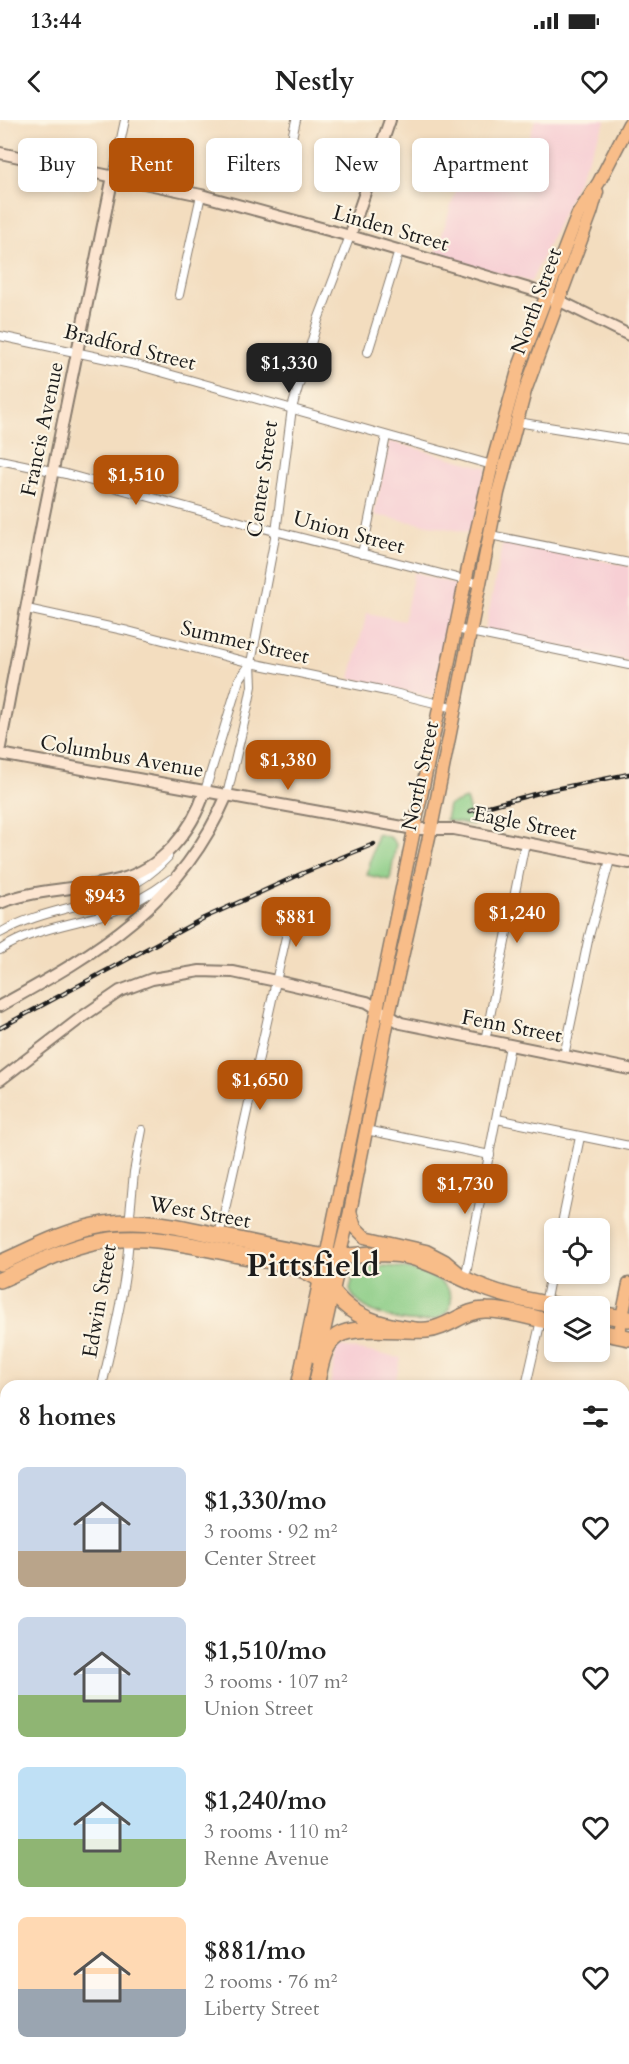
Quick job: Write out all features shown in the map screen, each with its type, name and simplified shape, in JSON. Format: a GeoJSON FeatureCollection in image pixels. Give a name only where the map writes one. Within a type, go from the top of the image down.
{"type":"FeatureCollection","features":[{"type":"Feature","properties":{"kind":"highway","name":"West Street"},"geometry":{"type":"LineString","coordinates":[[0,1263],[77,1231],[107,1224],[129,1222],[170,1225],[217,1243],[299,1269],[326,1285],[356,1313],[378,1322],[415,1330]]}},
{"type":"Feature","properties":{"kind":"highway","name":"West Street"},"geometry":{"type":"LineString","coordinates":[[0,1280],[92,1243],[129,1239],[217,1243],[338,1260]]}},
{"type":"Feature","properties":{"kind":"highway"},"geometry":{"type":"LineString","coordinates":[[345,1304],[341,1296],[338,1260],[359,1262],[396,1255],[431,1264],[501,1293],[544,1303]]}},
{"type":"Feature","properties":{"kind":"highway","name":"North Street"},"geometry":{"type":"LineString","coordinates":[[315,1380],[326,1285],[338,1260]]}},
{"type":"Feature","properties":{"kind":"highway"},"geometry":{"type":"LineString","coordinates":[[301,1380],[326,1285]]}},
{"type":"Feature","properties":{"kind":"highway"},"geometry":{"type":"LineString","coordinates":[[316,1380],[331,1341],[339,1335],[358,1330],[438,1328],[473,1311],[499,1311],[544,1320]]}},
{"type":"Feature","properties":{"kind":"highway"},"geometry":{"type":"LineString","coordinates":[[610,1316],[625,1319]]}},
{"type":"Feature","properties":{"kind":"main road","name":"North Street"},"geometry":{"type":"LineString","coordinates":[[338,1260],[378,1008],[465,581],[492,465],[519,367],[545,295],[578,214],[599,182],[629,124]]}},
{"type":"Feature","properties":{"kind":"main road","name":"North Street"},"geometry":{"type":"LineString","coordinates":[[338,1260],[431,828],[498,493],[525,391],[591,213],[599,182]]}},
{"type":"Feature","properties":{"kind":"main road"},"geometry":{"type":"LineString","coordinates":[[350,1212],[355,1227],[362,1234],[370,1238],[426,1251],[445,1261],[465,1279]]}},
{"type":"Feature","properties":{"kind":"main road"},"geometry":{"type":"LineString","coordinates":[[623,1337],[629,1284]]}},
{"type":"Feature","properties":{"kind":"street","name":"Francis Avenue"},"geometry":{"type":"LineString","coordinates":[[121,138],[125,120]]}},
{"type":"Feature","properties":{"kind":"street"},"geometry":{"type":"LineString","coordinates":[[292,138],[296,120]]}},
{"type":"Feature","properties":{"kind":"street"},"geometry":{"type":"LineString","coordinates":[[350,236],[390,120]]}},
{"type":"Feature","properties":{"kind":"street","name":"Linden Street"},"geometry":{"type":"LineString","coordinates":[[0,153],[109,175]]}},
{"type":"Feature","properties":{"kind":"street","name":"Francis Avenue"},"geometry":{"type":"LineString","coordinates":[[0,747],[42,524],[110,192]]}},
{"type":"Feature","properties":{"kind":"street","name":"Linden Street"},"geometry":{"type":"LineString","coordinates":[[187,192],[350,236],[545,295],[629,335]]}},
{"type":"Feature","properties":{"kind":"street"},"geometry":{"type":"LineString","coordinates":[[179,295],[201,195]]}},
{"type":"Feature","properties":{"kind":"street","name":"Center Street"},"geometry":{"type":"LineString","coordinates":[[0,950],[29,935],[107,914],[131,904],[161,886],[187,866],[207,837],[227,795],[252,686],[251,663],[276,532],[292,408],[318,320],[350,236]]}},
{"type":"Feature","properties":{"kind":"street"},"geometry":{"type":"LineString","coordinates":[[368,352],[399,251]]}},
{"type":"Feature","properties":{"kind":"street","name":"Bradford Street"},"geometry":{"type":"LineString","coordinates":[[0,336],[140,366],[492,465]]}},
{"type":"Feature","properties":{"kind":"street"},"geometry":{"type":"LineString","coordinates":[[517,422],[629,440]]}},
{"type":"Feature","properties":{"kind":"street"},"geometry":{"type":"LineString","coordinates":[[362,554],[386,436]]}},
{"type":"Feature","properties":{"kind":"street","name":"Union Street"},"geometry":{"type":"LineString","coordinates":[[0,460],[54,472],[480,584]]}},
{"type":"Feature","properties":{"kind":"street"},"geometry":{"type":"LineString","coordinates":[[490,535],[629,562]]}},
{"type":"Feature","properties":{"kind":"street","name":"Summer Street"},"geometry":{"type":"LineString","coordinates":[[27,609],[251,663],[455,708]]}},
{"type":"Feature","properties":{"kind":"street"},"geometry":{"type":"LineString","coordinates":[[456,629],[629,665]]}},
{"type":"Feature","properties":{"kind":"street","name":"Center Street"},"geometry":{"type":"LineString","coordinates":[[0,933],[22,922],[102,899],[130,888],[159,867],[175,850],[188,830],[205,790],[239,680],[251,663]]}},
{"type":"Feature","properties":{"kind":"street","name":"Columbus Avenue"},"geometry":{"type":"LineString","coordinates":[[0,753],[414,829]]}},
{"type":"Feature","properties":{"kind":"street","name":"Eagle Street"},"geometry":{"type":"LineString","coordinates":[[414,829],[454,829],[629,863]]}},
{"type":"Feature","properties":{"kind":"street"},"geometry":{"type":"LineString","coordinates":[[0,903],[33,892],[101,883],[130,876],[163,856],[188,830]]}},
{"type":"Feature","properties":{"kind":"street"},"geometry":{"type":"LineString","coordinates":[[485,1041],[525,843]]}},
{"type":"Feature","properties":{"kind":"street"},"geometry":{"type":"LineString","coordinates":[[564,1056],[589,936],[610,860]]}},
{"type":"Feature","properties":{"kind":"street"},"geometry":{"type":"LineString","coordinates":[[0,1006],[61,973],[110,940],[158,898],[187,866]]}},
{"type":"Feature","properties":{"kind":"street"},"geometry":{"type":"LineString","coordinates":[[217,1243],[292,910]]}},
{"type":"Feature","properties":{"kind":"street","name":"Fenn Street"},"geometry":{"type":"LineString","coordinates":[[0,1080],[101,1003],[120,992],[152,978],[184,972],[216,970],[367,1002],[401,1023],[629,1069]]}},
{"type":"Feature","properties":{"kind":"street"},"geometry":{"type":"LineString","coordinates":[[465,1279],[510,1046]]}},
{"type":"Feature","properties":{"kind":"street"},"geometry":{"type":"LineString","coordinates":[[497,1119],[629,1146]]}},
{"type":"Feature","properties":{"kind":"street","name":"Edwin Street"},"geometry":{"type":"LineString","coordinates":[[103,1380],[117,1322],[129,1239],[134,1172],[142,1130]]}},
{"type":"Feature","properties":{"kind":"street"},"geometry":{"type":"LineString","coordinates":[[366,1130],[489,1155]]}},
{"type":"Feature","properties":{"kind":"street"},"geometry":{"type":"LineString","coordinates":[[563,1218],[580,1137]]}},
{"type":"Feature","properties":{"kind":"street"},"geometry":{"type":"LineString","coordinates":[[528,1380],[544,1333]]}},
{"type":"Feature","properties":{"kind":"shaded area"},"geometry":{"type":"Polygon","coordinates":[[[535,120],[606,120],[531,282],[435,256],[456,192],[549,192],[549,138],[529,138],[535,120]]]}},
{"type":"Feature","properties":{"kind":"shaded area"},"geometry":{"type":"Polygon","coordinates":[[[389,441],[487,468],[472,533],[374,515],[389,441]]]}},
{"type":"Feature","properties":{"kind":"shaded area"},"geometry":{"type":"Polygon","coordinates":[[[503,541],[629,566],[629,661],[485,631],[503,541]]]}},
{"type":"Feature","properties":{"kind":"shaded area"},"geometry":{"type":"Polygon","coordinates":[[[414,572],[458,585],[435,698],[350,678],[367,613],[404,621],[414,572]]]}},
{"type":"Feature","properties":{"kind":"shaded area"},"geometry":{"type":"Polygon","coordinates":[[[337,1346],[401,1358],[396,1380],[331,1380],[337,1346]]]}},
{"type":"Feature","properties":{"kind":"green space"},"geometry":{"type":"Polygon","coordinates":[[[466,799],[474,825],[446,820],[449,805],[466,799]]]}},
{"type":"Feature","properties":{"kind":"green space"},"geometry":{"type":"Polygon","coordinates":[[[377,834],[390,837],[396,844],[390,880],[367,875],[377,834]]]}},
{"type":"Feature","properties":{"kind":"green space"},"geometry":{"type":"Polygon","coordinates":[[[384,1266],[403,1268],[437,1279],[450,1293],[451,1304],[448,1310],[441,1317],[419,1322],[391,1318],[365,1307],[350,1290],[353,1277],[365,1268],[384,1266]]]}},
{"type":"Feature","properties":{"kind":"railway"},"geometry":{"type":"LineString","coordinates":[[470,811],[550,790],[629,774]]}},
{"type":"Feature","properties":{"kind":"railway"},"geometry":{"type":"LineString","coordinates":[[0,1028],[204,918],[374,844]]}},
{"type":"Feature","properties":{"kind":"district","name":"Pittsfield"},"geometry":{"type":"Point","coordinates":[313,1264]}}]}
